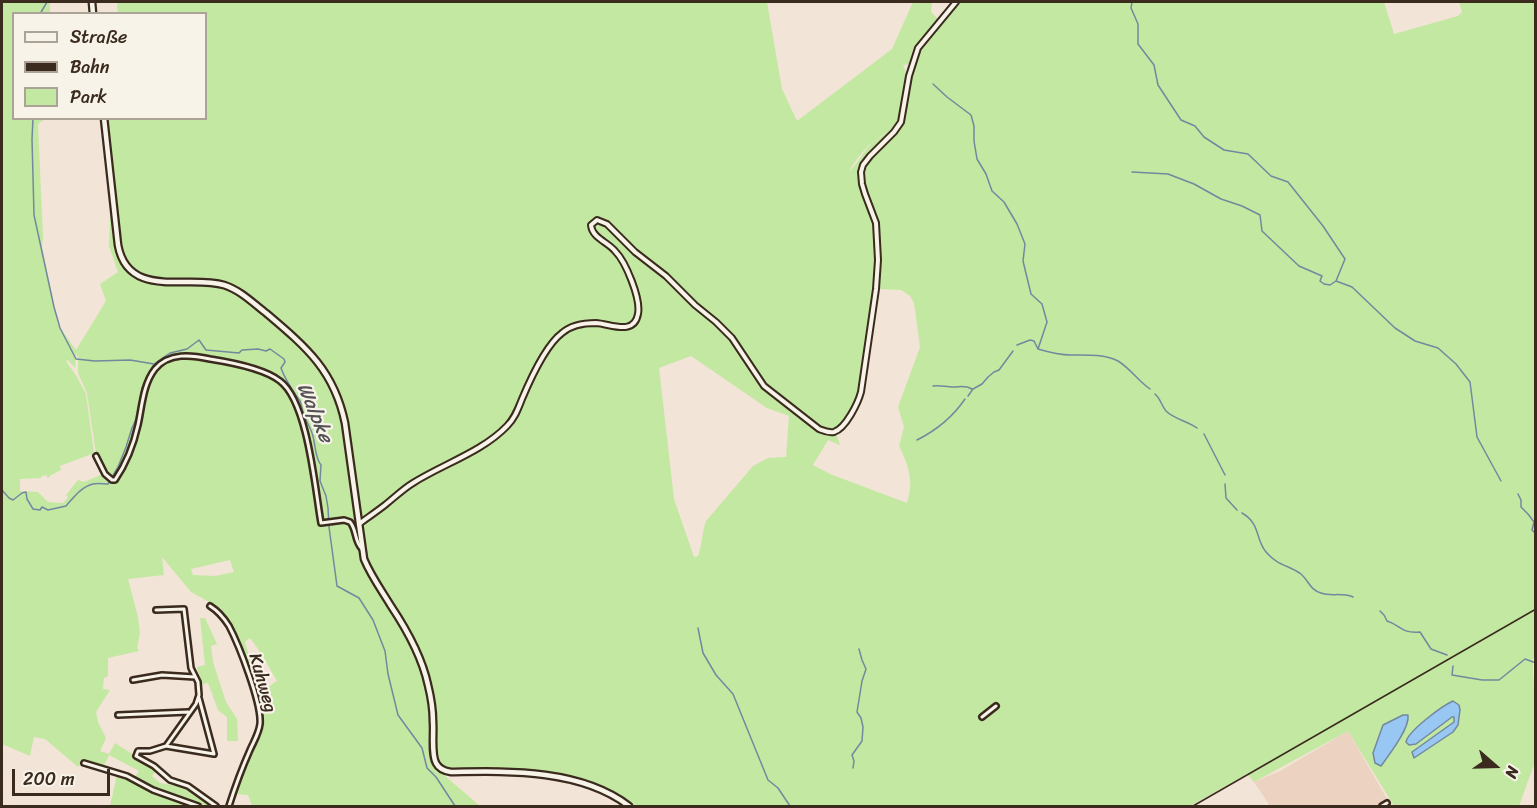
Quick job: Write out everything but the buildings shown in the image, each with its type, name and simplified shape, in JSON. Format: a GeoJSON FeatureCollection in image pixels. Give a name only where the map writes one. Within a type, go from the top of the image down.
{"type":"FeatureCollection","features":[{"type":"Feature","properties":{"kind":"main road"},"geometry":{"type":"LineString","coordinates":[[104,120],[117,238],[123,260],[136,274],[150,280],[214,282],[235,290],[277,323],[314,357],[330,381],[341,406],[362,549],[368,569],[410,639],[424,673],[431,699],[435,760],[440,768],[451,772],[508,772],[572,780],[599,789],[629,807]]}},
{"type":"Feature","properties":{"kind":"street"},"geometry":{"type":"LineString","coordinates":[[359,524],[414,482],[483,445],[505,428],[516,415],[538,367],[561,333],[570,327],[585,324],[624,328],[630,327],[635,322],[639,306],[632,284],[618,254],[593,233],[591,225],[597,220],[607,224],[635,252],[666,276],[716,322],[732,339],[764,386],[819,429],[829,432],[838,429],[855,408],[861,392],[878,272],[876,223],[863,189],[861,172],[870,156],[901,122],[913,58],[918,48],[957,2]]}},
{"type":"Feature","properties":{"kind":"street"},"geometry":{"type":"LineString","coordinates":[[96,456],[110,479],[115,480],[138,429],[146,388],[155,369],[166,360],[184,355],[201,357],[263,372],[280,381],[292,394],[302,420],[321,523],[344,520],[350,522],[353,525],[356,541],[362,549]]}},
{"type":"Feature","properties":{"kind":"street","name":"Kuhweg"},"geometry":{"type":"LineString","coordinates":[[210,606],[218,611],[229,627],[244,662],[260,711],[259,731],[229,807]]}},
{"type":"Feature","properties":{"kind":"street"},"geometry":{"type":"LineString","coordinates":[[156,610],[184,609],[191,668],[198,682],[196,704],[166,746]]}},
{"type":"Feature","properties":{"kind":"street"},"geometry":{"type":"LineString","coordinates":[[133,680],[162,675],[195,676]]}},
{"type":"Feature","properties":{"kind":"street"},"geometry":{"type":"LineString","coordinates":[[198,695],[214,754],[166,746],[150,751],[138,751],[136,756],[154,766],[171,780],[188,786],[216,807]]}},
{"type":"Feature","properties":{"kind":"street"},"geometry":{"type":"LineString","coordinates":[[982,717],[996,706]]}},
{"type":"Feature","properties":{"kind":"street"},"geometry":{"type":"LineString","coordinates":[[118,715],[190,712]]}},
{"type":"Feature","properties":{"kind":"street"},"geometry":{"type":"LineString","coordinates":[[84,763],[127,776],[153,790],[198,807]]}},
{"type":"Feature","properties":{"kind":"street"},"geometry":{"type":"LineString","coordinates":[[1382,807],[1387,803]]}},
{"type":"Feature","properties":{"kind":"shaded area"},"geometry":{"type":"Polygon","coordinates":[[[1348,731],[1391,806],[1270,806],[1254,782],[1280,771],[1348,731]]]}},
{"type":"Feature","properties":{"kind":"green space"},"geometry":{"type":"Polygon","coordinates":[[[2,2],[50,2],[50,12],[12,12],[12,120],[44,120],[38,124],[42,247],[58,325],[76,350],[106,301],[100,284],[118,272],[109,246],[111,200],[103,120],[207,120],[207,12],[118,12],[118,2],[767,2],[782,89],[797,121],[892,49],[913,2],[932,2],[931,12],[940,21],[913,49],[909,64],[903,65],[906,78],[897,120],[891,129],[870,145],[891,130],[897,122],[900,116],[915,53],[958,2],[1384,2],[1394,34],[1458,16],[1462,12],[1459,2],[1535,2],[1536,653],[1533,659],[1533,675],[1536,699],[1535,762],[1519,806],[1394,806],[1348,731],[1254,782],[1247,774],[1190,806],[625,806],[604,794],[561,780],[491,774],[444,775],[480,806],[252,806],[248,795],[235,794],[260,735],[263,718],[238,639],[220,608],[191,592],[162,557],[164,575],[128,579],[138,617],[140,633],[137,648],[139,651],[108,658],[108,676],[104,678],[103,689],[110,690],[96,712],[106,738],[100,751],[109,754],[115,743],[157,770],[152,776],[160,783],[186,786],[214,806],[201,806],[153,789],[134,779],[139,771],[109,755],[103,768],[84,761],[78,767],[45,739],[34,737],[30,756],[2,744],[2,2]],[[870,145],[858,158],[849,171],[855,165],[870,145]],[[879,289],[869,336],[862,394],[855,411],[836,433],[840,445],[828,440],[813,465],[830,474],[907,503],[910,481],[908,467],[899,446],[904,427],[898,407],[920,347],[914,303],[910,296],[901,290],[879,289]],[[76,353],[75,368],[68,360],[66,361],[86,394],[94,453],[60,466],[61,470],[48,478],[46,475],[41,478],[20,479],[20,491],[38,492],[48,502],[63,503],[68,497],[66,495],[78,480],[84,482],[103,474],[110,482],[115,481],[100,466],[96,454],[87,393],[78,373],[76,353]],[[691,356],[659,368],[674,499],[694,557],[698,556],[706,521],[753,466],[768,458],[786,457],[789,416],[767,408],[691,356]],[[230,560],[191,569],[193,575],[215,576],[234,572],[230,560]],[[250,638],[245,642],[251,662],[266,691],[277,681],[250,638]]]}},
{"type":"Feature","properties":{"kind":"green space"},"geometry":{"type":"Polygon","coordinates":[[[200,618],[205,618],[217,644],[211,646],[213,662],[226,702],[237,719],[238,741],[227,741],[227,717],[218,710],[208,683],[202,684],[197,667],[205,665],[200,618]]]}},
{"type":"Feature","properties":{"kind":"green space"},"geometry":{"type":"Polygon","coordinates":[[[117,775],[152,792],[194,806],[110,806],[117,775]]]}},
{"type":"Feature","properties":{"kind":"water"},"geometry":{"type":"Polygon","coordinates":[[[1453,701],[1459,705],[1458,725],[1453,732],[1414,758],[1412,752],[1454,722],[1454,717],[1416,744],[1409,745],[1406,742],[1408,737],[1426,719],[1453,701]]]}},
{"type":"Feature","properties":{"kind":"water"},"geometry":{"type":"Polygon","coordinates":[[[1403,715],[1408,715],[1408,720],[1398,741],[1381,766],[1375,763],[1373,753],[1383,725],[1403,715]]]}},
{"type":"Feature","properties":{"kind":"waterway"},"geometry":{"type":"LineString","coordinates":[[41,12],[47,2]]}},
{"type":"Feature","properties":{"kind":"waterway"},"geometry":{"type":"LineString","coordinates":[[1132,2],[1131,8],[1138,24],[1138,44],[1154,65],[1158,85],[1181,120],[1195,126],[1204,137],[1224,150],[1248,154],[1271,176],[1288,182],[1323,226],[1345,259],[1336,281],[1352,287],[1395,328],[1415,341],[1438,348],[1456,364],[1470,382],[1477,437],[1501,481]]}},
{"type":"Feature","properties":{"kind":"waterway"},"geometry":{"type":"LineString","coordinates":[[933,84],[971,115],[977,159],[992,191],[1004,202],[1017,224],[1025,244],[1023,261],[1031,294],[1042,304],[1047,322],[1038,349],[1113,359],[1123,364],[1150,389]]}},
{"type":"Feature","properties":{"kind":"waterway"},"geometry":{"type":"LineString","coordinates":[[33,120],[34,215],[60,328],[76,359],[130,360],[154,364]]}},
{"type":"Feature","properties":{"kind":"waterway"},"geometry":{"type":"LineString","coordinates":[[1132,172],[1168,174],[1260,215],[1262,231],[1299,266],[1322,276],[1320,281],[1324,284],[1330,285],[1336,281]]}},
{"type":"Feature","properties":{"kind":"waterway","name":"Walpke"},"geometry":{"type":"LineString","coordinates":[[2,490],[13,500],[26,492],[33,509],[40,510],[42,507],[48,510],[66,506],[89,485],[108,484],[126,447],[138,415],[142,388],[154,364],[170,353],[187,349],[199,340],[206,350],[239,353],[242,350],[266,351],[270,349],[284,359],[285,362],[281,368],[300,401],[321,465],[320,481],[328,508],[337,586],[359,598],[373,620],[385,651],[398,715],[422,748],[427,768],[436,777],[455,806]]}},
{"type":"Feature","properties":{"kind":"waterway"},"geometry":{"type":"LineString","coordinates":[[1017,345],[1030,340],[1034,341],[1038,349]]}},
{"type":"Feature","properties":{"kind":"waterway"},"geometry":{"type":"LineString","coordinates":[[968,396],[973,389],[999,370],[1013,351]]}},
{"type":"Feature","properties":{"kind":"waterway"},"geometry":{"type":"LineString","coordinates":[[933,386],[972,389]]}},
{"type":"Feature","properties":{"kind":"waterway"},"geometry":{"type":"LineString","coordinates":[[1155,394],[1169,414],[1197,428]]}},
{"type":"Feature","properties":{"kind":"waterway"},"geometry":{"type":"LineString","coordinates":[[917,440],[944,423],[965,399]]}},
{"type":"Feature","properties":{"kind":"waterway"},"geometry":{"type":"LineString","coordinates":[[1204,434],[1225,475]]}},
{"type":"Feature","properties":{"kind":"waterway"},"geometry":{"type":"LineString","coordinates":[[1225,484],[1226,498],[1237,510]]}},
{"type":"Feature","properties":{"kind":"waterway"},"geometry":{"type":"LineString","coordinates":[[1518,494],[1521,507],[1534,522],[1532,530],[1536,534]]}},
{"type":"Feature","properties":{"kind":"waterway"},"geometry":{"type":"LineString","coordinates":[[1242,513],[1252,522],[1266,552],[1275,560],[1301,574],[1317,592],[1353,597]]}},
{"type":"Feature","properties":{"kind":"waterway"},"geometry":{"type":"LineString","coordinates":[[1380,611],[1387,621],[1405,630],[1420,632],[1431,649],[1447,655]]}},
{"type":"Feature","properties":{"kind":"waterway"},"geometry":{"type":"LineString","coordinates":[[698,628],[703,653],[716,675],[733,694],[768,780],[778,788],[790,806]]}},
{"type":"Feature","properties":{"kind":"waterway"},"geometry":{"type":"LineString","coordinates":[[853,768],[852,755],[862,741],[863,727],[857,712],[866,669],[859,649]]}},
{"type":"Feature","properties":{"kind":"waterway"},"geometry":{"type":"LineString","coordinates":[[1453,666],[1452,675],[1499,680],[1525,659],[1536,663]]}},
{"type":"Feature","properties":{"kind":"railway"},"geometry":{"type":"LineString","coordinates":[[1193,806],[1536,609]]}}]}
